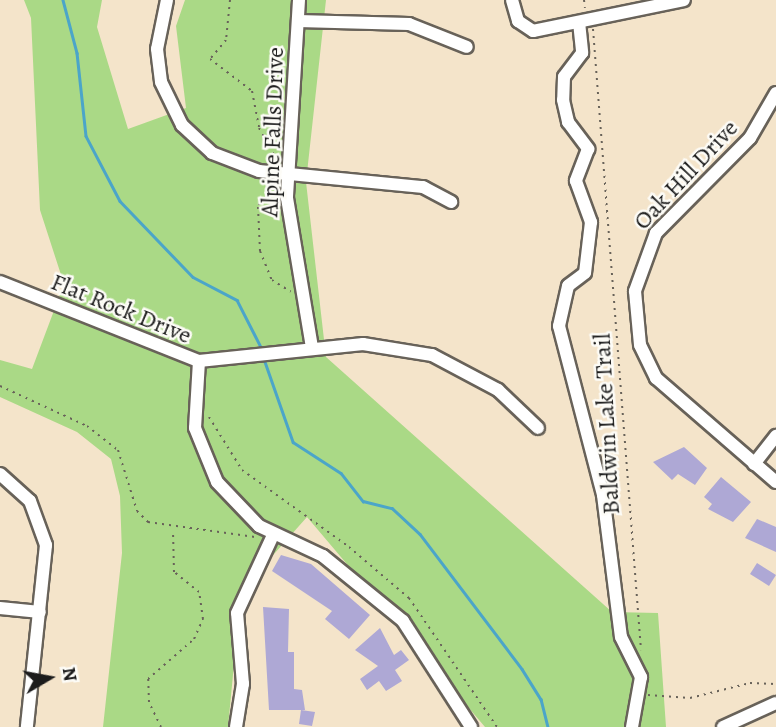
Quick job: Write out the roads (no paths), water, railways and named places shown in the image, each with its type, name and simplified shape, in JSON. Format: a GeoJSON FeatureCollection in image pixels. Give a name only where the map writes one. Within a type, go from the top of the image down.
{"type":"FeatureCollection","features":[{"type":"Feature","properties":{"kind":"street"},"geometry":{"type":"LineString","coordinates":[[167,0],[158,68],[177,118],[212,153],[284,173],[423,187],[451,202]]}},
{"type":"Feature","properties":{"kind":"street","name":"Alpine Falls Drive"},"geometry":{"type":"LineString","coordinates":[[299,0],[284,173],[289,220],[312,348]]}},
{"type":"Feature","properties":{"kind":"street"},"geometry":{"type":"LineString","coordinates":[[512,0],[518,21],[529,30],[684,0]]}},
{"type":"Feature","properties":{"kind":"street"},"geometry":{"type":"LineString","coordinates":[[298,21],[410,24],[467,47]]}},
{"type":"Feature","properties":{"kind":"street"},"geometry":{"type":"LineString","coordinates":[[583,21],[582,53],[564,77],[564,100],[568,122],[588,149],[576,181],[590,222],[585,273],[568,286],[559,326],[603,495],[621,637],[641,677],[632,727]]}},
{"type":"Feature","properties":{"kind":"street","name":"Oak Hill Drive"},"geometry":{"type":"LineString","coordinates":[[776,93],[750,138],[656,233],[635,291],[640,345],[656,377],[776,482]]}},
{"type":"Feature","properties":{"kind":"street","name":"Flat Rock Drive"},"geometry":{"type":"LineString","coordinates":[[0,282],[199,361],[256,359],[312,348],[386,345],[432,355],[498,390],[538,428]]}},
{"type":"Feature","properties":{"kind":"street"},"geometry":{"type":"LineString","coordinates":[[199,361],[194,418],[217,482],[273,535],[323,556],[403,621],[471,727]]}},
{"type":"Feature","properties":{"kind":"street"},"geometry":{"type":"LineString","coordinates":[[754,464],[776,436]]}},
{"type":"Feature","properties":{"kind":"street"},"geometry":{"type":"LineString","coordinates":[[0,474],[24,494],[42,526],[40,612],[27,727]]}},
{"type":"Feature","properties":{"kind":"street"},"geometry":{"type":"LineString","coordinates":[[236,727],[243,684],[237,613],[273,535]]}},
{"type":"Feature","properties":{"kind":"street"},"geometry":{"type":"LineString","coordinates":[[0,607],[40,612]]}},
{"type":"Feature","properties":{"kind":"street"},"geometry":{"type":"LineString","coordinates":[[723,727],[776,703]]}},
{"type":"Feature","properties":{"kind":"waterway"},"geometry":{"type":"LineString","coordinates":[[63,0],[77,53],[86,136],[120,201],[193,277],[237,300],[262,349]]}},
{"type":"Feature","properties":{"kind":"waterway"},"geometry":{"type":"LineString","coordinates":[[264,359],[293,442],[341,473],[363,501],[392,508],[420,534],[522,669],[541,699],[548,727]]}}]}
